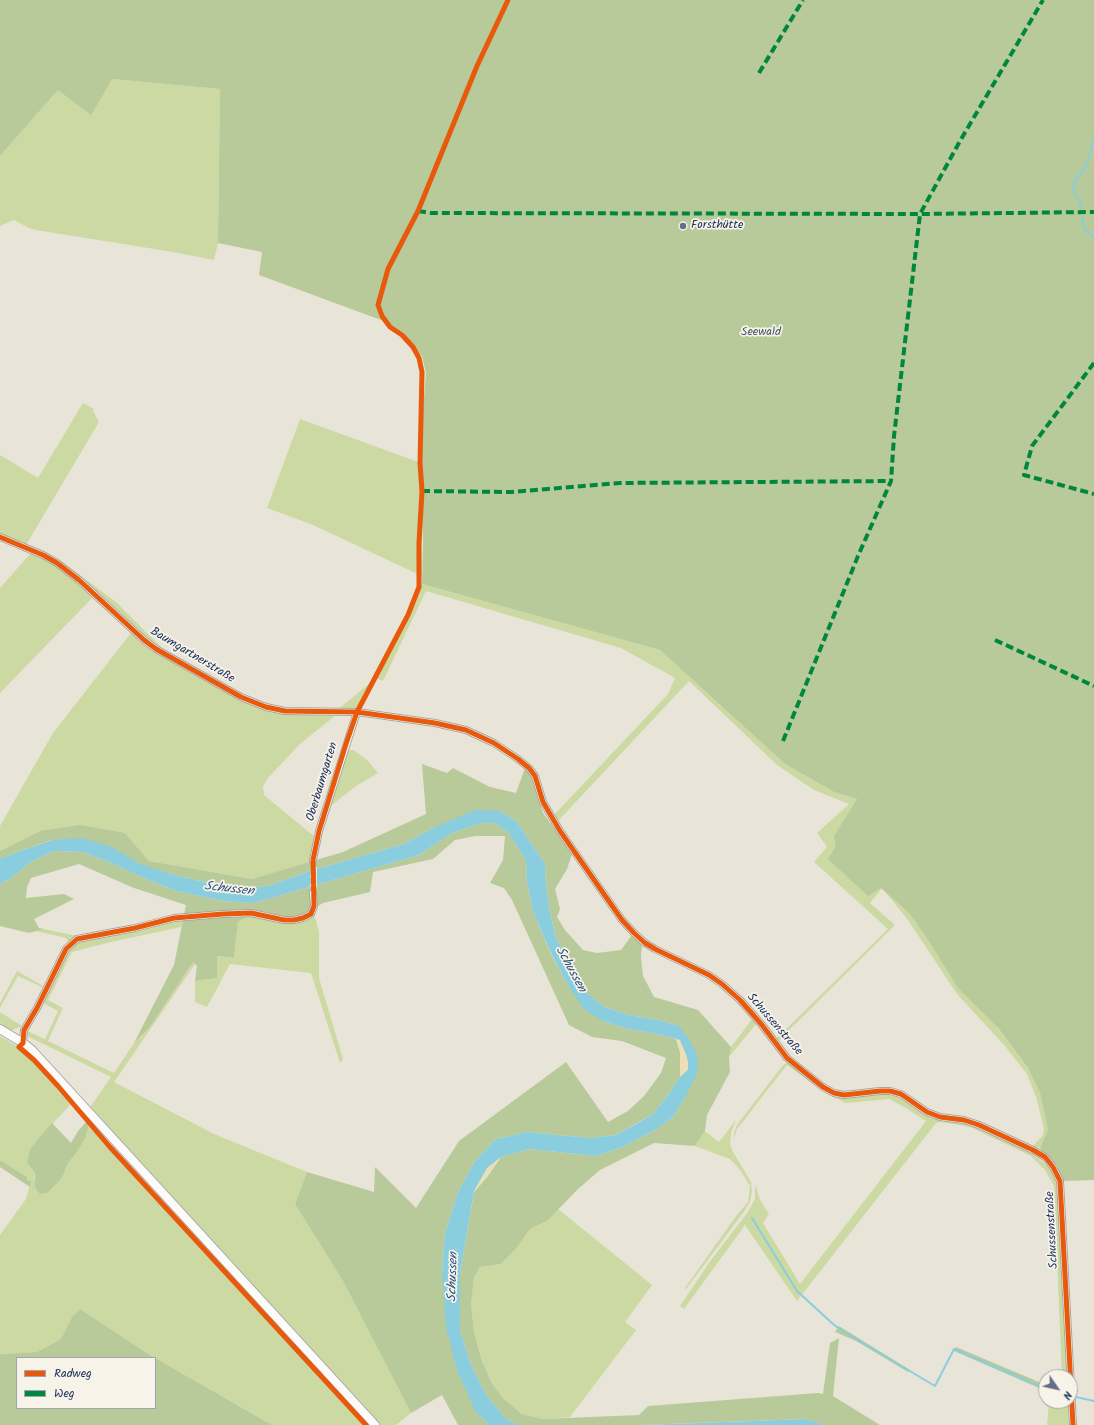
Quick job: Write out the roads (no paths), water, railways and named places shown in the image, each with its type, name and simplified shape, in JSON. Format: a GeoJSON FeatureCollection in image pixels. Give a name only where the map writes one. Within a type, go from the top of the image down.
{"type":"FeatureCollection","features":[{"type":"Feature","properties":{"kind":"street","name":"Baumgartnerstraße"},"geometry":{"type":"LineString","coordinates":[[0,537],[43,555],[57,563],[79,580],[144,640],[156,649],[241,696],[266,707],[285,711],[357,712],[435,723]]}},
{"type":"Feature","properties":{"kind":"street","name":"Oberbaumgarten"},"geometry":{"type":"LineString","coordinates":[[314,860],[318,832],[357,712]]}},
{"type":"Feature","properties":{"kind":"street","name":"Schussenstraße"},"geometry":{"type":"LineString","coordinates":[[435,723],[466,730],[494,743],[529,768],[536,776],[543,802],[560,831],[622,920],[645,943],[709,975],[722,984],[740,1000],[762,1025],[787,1058],[823,1087],[834,1093],[844,1095],[885,1091],[901,1094],[927,1112],[940,1117],[964,1120],[979,1125],[1045,1157],[1053,1167],[1060,1181],[1073,1425]]}},
{"type":"Feature","properties":{"kind":"street"},"geometry":{"type":"LineString","coordinates":[[23,1043],[24,1030],[37,1008],[66,949],[77,939],[135,928],[174,918],[251,913],[284,920],[294,920],[311,914],[314,906],[313,893]]}},
{"type":"Feature","properties":{"kind":"street"},"geometry":{"type":"LineString","coordinates":[[0,1030],[32,1050],[375,1425]]}},
{"type":"Feature","properties":{"kind":"street"},"geometry":{"type":"LineString","coordinates":[[10,1035],[24,1030]]}},
{"type":"Feature","properties":{"kind":"water","name":"Schussen"},"geometry":{"type":"Polygon","coordinates":[[[475,810],[500,811],[517,822],[545,864],[549,908],[556,938],[587,993],[604,1007],[629,1015],[658,1020],[679,1026],[690,1041],[697,1055],[698,1071],[686,1096],[672,1118],[655,1130],[625,1146],[596,1156],[529,1149],[501,1157],[487,1168],[474,1191],[460,1274],[460,1330],[471,1365],[486,1395],[506,1419],[519,1425],[490,1425],[476,1413],[457,1370],[446,1327],[442,1272],[445,1233],[458,1192],[475,1161],[496,1139],[526,1132],[590,1138],[616,1135],[638,1123],[653,1114],[680,1077],[688,1070],[688,1061],[680,1040],[658,1034],[628,1029],[603,1021],[584,1009],[569,987],[549,949],[533,911],[527,882],[526,861],[509,833],[495,823],[481,823],[452,833],[419,855],[254,903],[223,901],[176,891],[82,852],[54,851],[31,862],[11,878],[0,884],[0,859],[52,840],[82,838],[112,847],[140,864],[174,875],[218,885],[246,888],[268,886],[310,871],[404,844],[433,828],[475,810]]]}},
{"type":"Feature","properties":{"kind":"water"},"geometry":{"type":"Polygon","coordinates":[[[806,1419],[824,1425],[640,1425],[700,1423],[806,1419]]]}},
{"type":"Feature","properties":{"kind":"waterway"},"geometry":{"type":"LineString","coordinates":[[1081,208],[1080,201],[1075,194],[1073,185],[1077,177],[1085,169],[1094,140]]}},
{"type":"Feature","properties":{"kind":"waterway"},"geometry":{"type":"LineString","coordinates":[[1082,218],[1085,230],[1094,237]]}},
{"type":"Feature","properties":{"kind":"waterway"},"geometry":{"type":"LineString","coordinates":[[752,1218],[797,1291],[841,1330],[935,1386],[954,1349],[1038,1386]]}},
{"type":"Feature","properties":{"kind":"waterway"},"geometry":{"type":"LineString","coordinates":[[1078,1397],[1094,1401]]}},
{"type":"Feature","properties":{"kind":"tunnel"},"geometry":{"type":"LineString","coordinates":[[313,860],[313,893]]}},
{"type":"Feature","properties":{"kind":"place","name":"Forsthütte"},"geometry":{"type":"Point","coordinates":[683,226]}},
{"type":"Feature","properties":{"kind":"park label","name":"Seewald"},"geometry":{"type":"Point","coordinates":[761,333]}}]}
